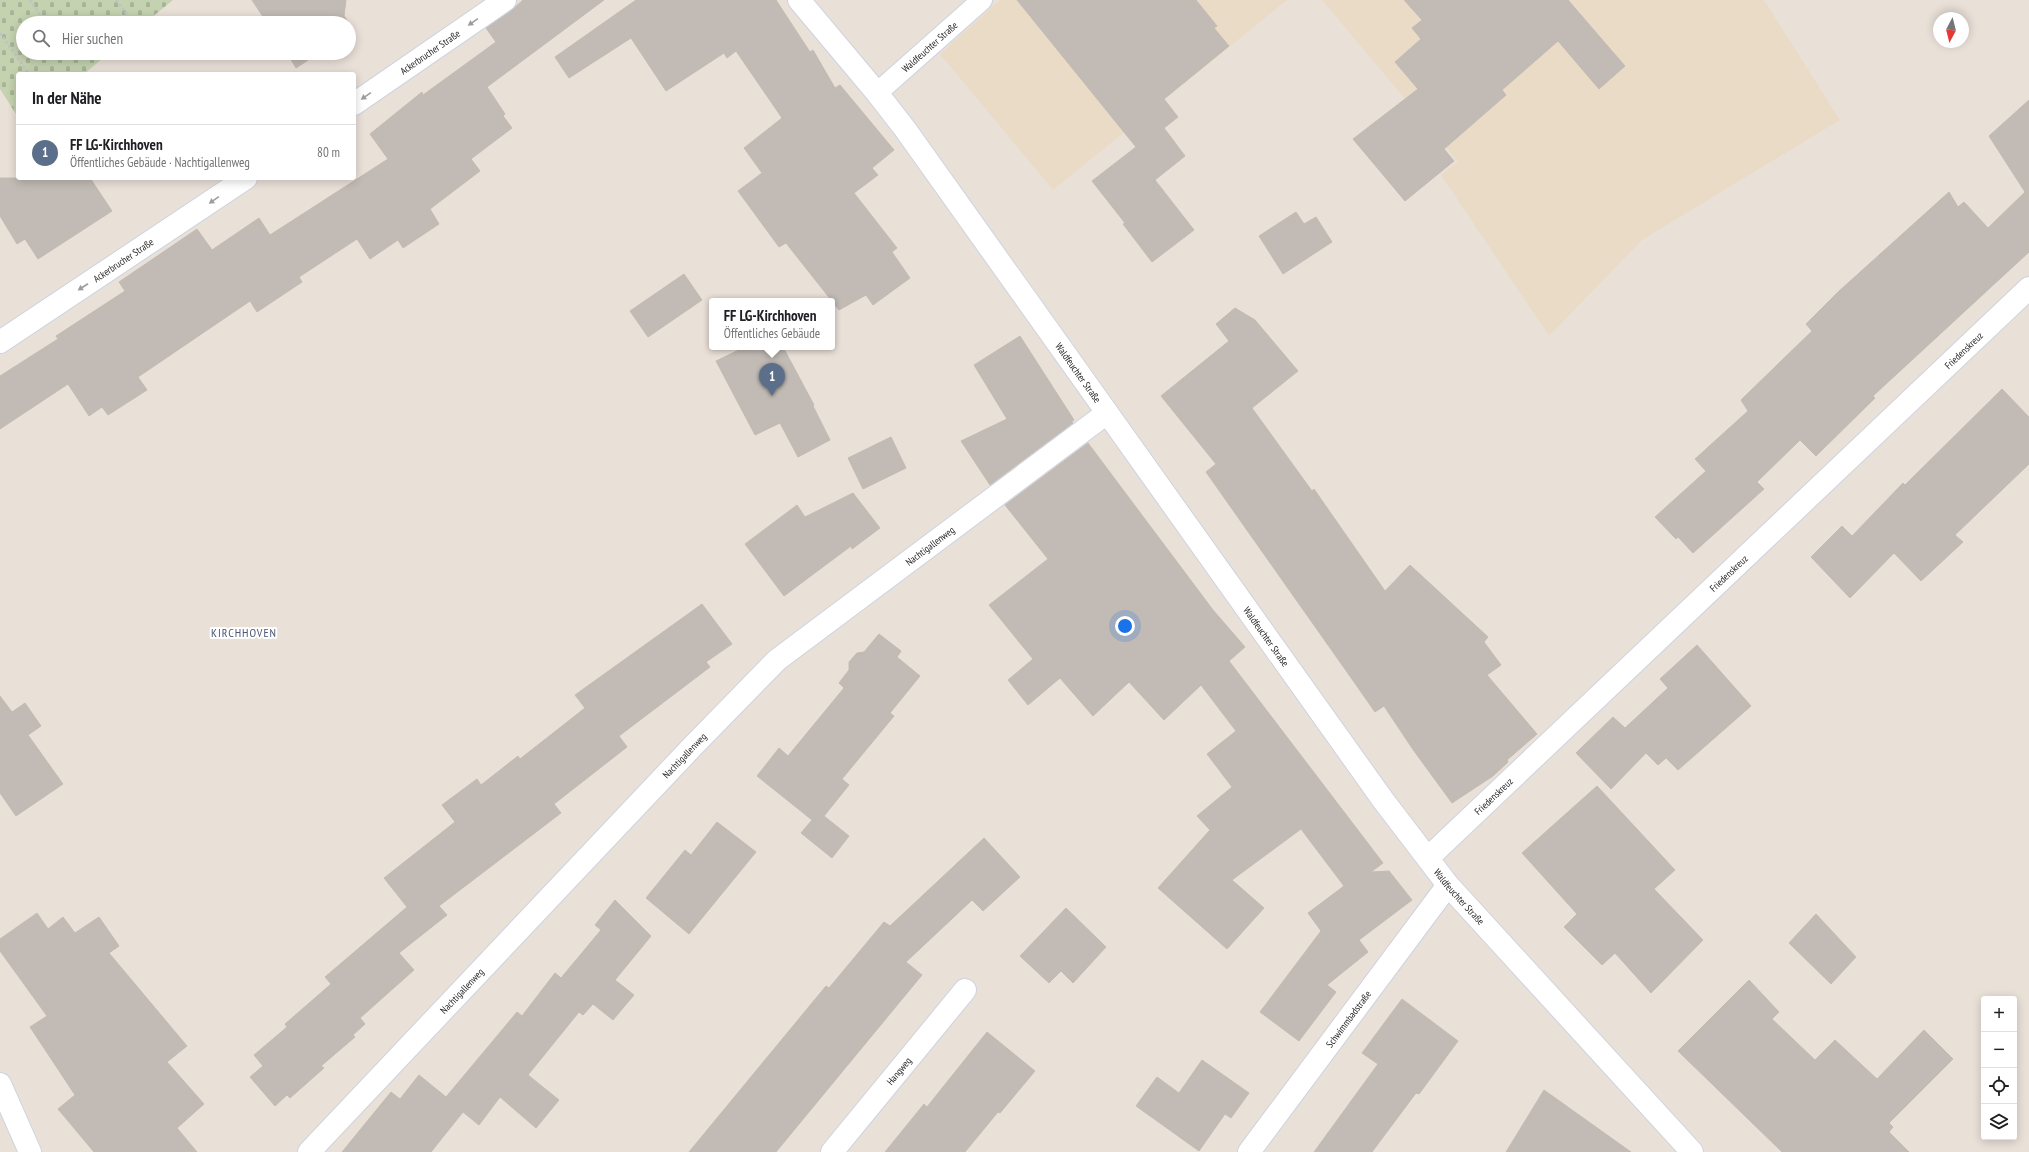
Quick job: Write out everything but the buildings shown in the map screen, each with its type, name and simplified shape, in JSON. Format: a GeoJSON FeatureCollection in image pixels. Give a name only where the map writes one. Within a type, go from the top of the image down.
{"type":"FeatureCollection","features":[{"type":"Feature","properties":{"kind":"street","name":"Ackerbrucher Straße"},"geometry":{"type":"LineString","coordinates":[[356,103],[505,0]]}},
{"type":"Feature","properties":{"kind":"street","name":"Waldfeuchter Straße"},"geometry":{"type":"LineString","coordinates":[[799,0],[877,93],[995,254],[1383,800],[1448,886],[1692,1152]]}},
{"type":"Feature","properties":{"kind":"street","name":"Ackerbrucher Straße"},"geometry":{"type":"LineString","coordinates":[[0,342],[243,180]]}},
{"type":"Feature","properties":{"kind":"street","name":"Friedenskreuz"},"geometry":{"type":"LineString","coordinates":[[1428,858],[2029,288]]}},
{"type":"Feature","properties":{"kind":"street","name":"Nachtigallenweg"},"geometry":{"type":"LineString","coordinates":[[309,1152],[692,747],[778,660],[1108,413]]}},
{"type":"Feature","properties":{"kind":"street","name":"Schwimmbadstraße"},"geometry":{"type":"LineString","coordinates":[[1249,1152],[1448,886]]}},
{"type":"Feature","properties":{"kind":"street","name":"Hangweg"},"geometry":{"type":"LineString","coordinates":[[832,1152],[965,990]]}},
{"type":"Feature","properties":{"kind":"street"},"geometry":{"type":"LineString","coordinates":[[0,1084],[30,1152]]}},
{"type":"Feature","properties":{"kind":"lane","name":"Waldfeuchter Straße"},"geometry":{"type":"LineString","coordinates":[[877,93],[982,0]]}},
{"type":"Feature","properties":{"kind":"path"},"geometry":{"type":"LineString","coordinates":[[30,0],[41,16]]}},
{"type":"Feature","properties":{"kind":"path"},"geometry":{"type":"LineString","coordinates":[[116,0],[128,16]]}},
{"type":"Feature","properties":{"kind":"path"},"geometry":{"type":"LineString","coordinates":[[0,33],[16,56]]}},
{"type":"Feature","properties":{"kind":"path"},"geometry":{"type":"LineString","coordinates":[[19,60],[28,72]]}},
{"type":"Feature","properties":{"kind":"shaded area"},"geometry":{"type":"Polygon","coordinates":[[[1000,0],[1287,0],[1053,190],[940,54],[1000,0]]]}},
{"type":"Feature","properties":{"kind":"shaded area"},"geometry":{"type":"Polygon","coordinates":[[[1322,0],[1764,0],[1840,120],[1642,240],[1549,336],[1441,175],[1458,162],[1322,0]]]}},
{"type":"Feature","properties":{"kind":"green space"},"geometry":{"type":"Polygon","coordinates":[[[0,0],[173,0],[154,16],[16,16],[16,60],[101,60],[86,72],[16,72],[16,114],[0,89],[0,0]]]}},
{"type":"Feature","properties":{"kind":"place","name":"FF LG-Kirchhoven"},"geometry":{"type":"Point","coordinates":[772,396]}},
{"type":"Feature","properties":{"kind":"district","name":"KIRCHHOVEN"},"geometry":{"type":"Point","coordinates":[244,633]}}]}
